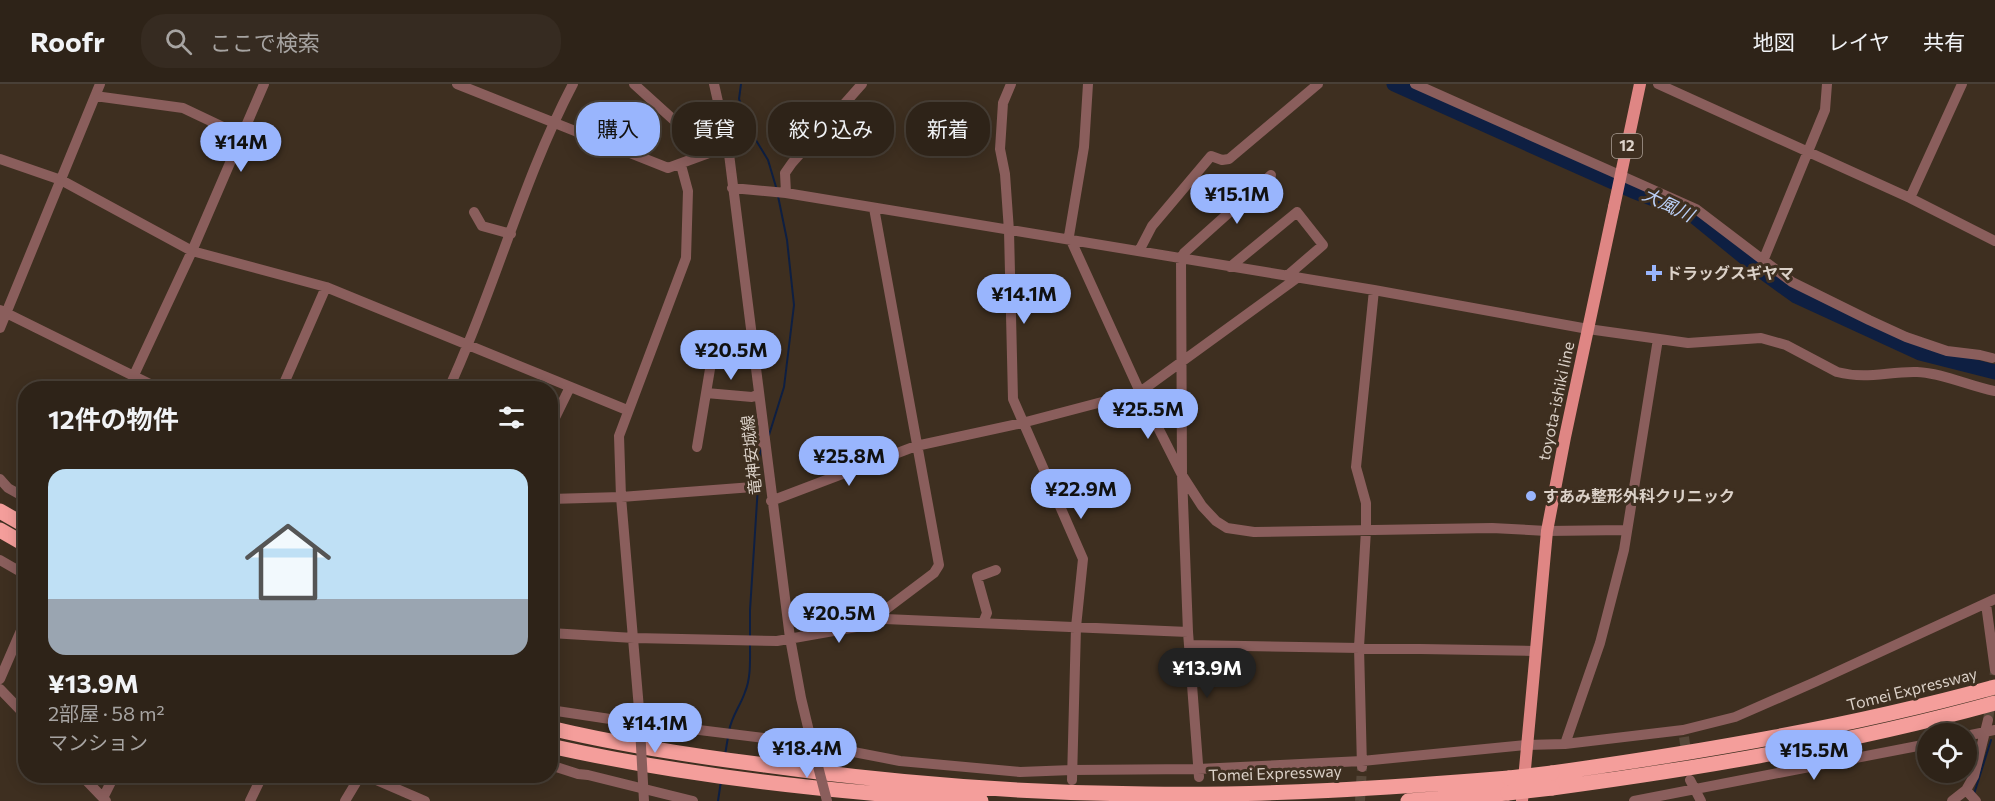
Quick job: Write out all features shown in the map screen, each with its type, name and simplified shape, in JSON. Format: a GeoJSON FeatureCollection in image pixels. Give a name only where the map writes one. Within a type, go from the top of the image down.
{"type":"FeatureCollection","features":[{"type":"Feature","properties":{"kind":"highway"},"geometry":{"type":"LineString","coordinates":[[0,511],[18,521]]}},
{"type":"Feature","properties":{"kind":"highway"},"geometry":{"type":"LineString","coordinates":[[0,530],[18,540]]}},
{"type":"Feature","properties":{"kind":"highway","name":"Tomei Expressway"},"geometry":{"type":"LineString","coordinates":[[1552,781],[1801,734],[1995,687]]}},
{"type":"Feature","properties":{"kind":"highway","name":"Tomei Expressway"},"geometry":{"type":"LineString","coordinates":[[558,730],[629,744],[805,771],[896,781],[1051,792],[1148,794],[1325,791],[1630,778],[1803,748],[1995,703]]}},
{"type":"Feature","properties":{"kind":"highway"},"geometry":{"type":"LineString","coordinates":[[558,747],[638,762],[770,781],[890,796],[981,801]]}},
{"type":"Feature","properties":{"kind":"highway","name":"Tomei Expressway"},"geometry":{"type":"LineString","coordinates":[[1408,801],[1508,785]]}},
{"type":"Feature","properties":{"kind":"main road","name":"toyota-ishiki line"},"geometry":{"type":"LineString","coordinates":[[1522,801],[1534,651],[1547,531],[1640,84]]}},
{"type":"Feature","properties":{"kind":"street"},"geometry":{"type":"LineString","coordinates":[[0,328],[3,311],[61,180],[100,84]]}},
{"type":"Feature","properties":{"kind":"street"},"geometry":{"type":"LineString","coordinates":[[132,381],[192,251],[264,84]]}},
{"type":"Feature","properties":{"kind":"street"},"geometry":{"type":"LineString","coordinates":[[457,84],[668,168],[703,156]]}},
{"type":"Feature","properties":{"kind":"street"},"geometry":{"type":"LineString","coordinates":[[452,381],[469,345],[552,123],[573,84]]}},
{"type":"Feature","properties":{"kind":"street"},"geometry":{"type":"LineString","coordinates":[[634,84],[672,118]]}},
{"type":"Feature","properties":{"kind":"street","name":"竜神安城線"},"geometry":{"type":"LineString","coordinates":[[714,84],[718,102]]}},
{"type":"Feature","properties":{"kind":"street"},"geometry":{"type":"LineString","coordinates":[[786,193],[785,173],[862,84]]}},
{"type":"Feature","properties":{"kind":"street"},"geometry":{"type":"LineString","coordinates":[[1011,84],[1003,103],[1000,149],[1005,174],[1009,231],[1012,399],[1083,559],[1076,627],[1072,775]]}},
{"type":"Feature","properties":{"kind":"street"},"geometry":{"type":"LineString","coordinates":[[1088,84],[1084,147],[1069,236],[1140,392],[1182,476],[1208,514],[1227,528],[1254,532],[1492,528],[1547,531],[1626,530]]}},
{"type":"Feature","properties":{"kind":"street"},"geometry":{"type":"LineString","coordinates":[[1139,251],[1152,226],[1211,156],[1222,160],[1229,159],[1318,84]]}},
{"type":"Feature","properties":{"kind":"street"},"geometry":{"type":"LineString","coordinates":[[1415,84],[1696,208],[1792,282],[1906,337],[1947,351],[1992,358]]}},
{"type":"Feature","properties":{"kind":"street"},"geometry":{"type":"LineString","coordinates":[[1658,84],[1910,198],[1995,241]]}},
{"type":"Feature","properties":{"kind":"street"},"geometry":{"type":"LineString","coordinates":[[1763,261],[1825,110],[1827,84]]}},
{"type":"Feature","properties":{"kind":"street"},"geometry":{"type":"LineString","coordinates":[[1910,198],[1962,84]]}},
{"type":"Feature","properties":{"kind":"street"},"geometry":{"type":"LineString","coordinates":[[95,96],[183,108],[242,136]]}},
{"type":"Feature","properties":{"kind":"street","name":"竜神安城線"},"geometry":{"type":"LineString","coordinates":[[729,156],[790,638],[827,801]]}},
{"type":"Feature","properties":{"kind":"street"},"geometry":{"type":"LineString","coordinates":[[0,159],[61,180],[192,251],[326,287],[556,381]]}},
{"type":"Feature","properties":{"kind":"street"},"geometry":{"type":"LineString","coordinates":[[644,801],[634,638],[621,497],[619,436],[686,258],[688,191],[681,165]]}},
{"type":"Feature","properties":{"kind":"street"},"geometry":{"type":"LineString","coordinates":[[1198,773],[1188,632],[1182,476],[1182,258],[1184,253],[1271,175]]}},
{"type":"Feature","properties":{"kind":"street"},"geometry":{"type":"LineString","coordinates":[[732,188],[786,193],[1182,258],[1588,329],[1688,343],[1761,338],[1786,345],[1838,372],[1874,376],[1918,372],[1995,391]]}},
{"type":"Feature","properties":{"kind":"street"},"geometry":{"type":"LineString","coordinates":[[558,633],[634,638],[777,641],[856,627],[877,616],[934,573],[939,566],[874,208]]}},
{"type":"Feature","properties":{"kind":"street"},"geometry":{"type":"LineString","coordinates":[[474,212],[482,226],[511,234]]}},
{"type":"Feature","properties":{"kind":"street"},"geometry":{"type":"LineString","coordinates":[[771,501],[916,446],[1022,423],[1140,392],[1292,277],[1323,245],[1297,212],[1230,267]]}},
{"type":"Feature","properties":{"kind":"street"},"geometry":{"type":"LineString","coordinates":[[285,381],[326,287]]}},
{"type":"Feature","properties":{"kind":"street"},"geometry":{"type":"LineString","coordinates":[[1362,765],[1359,647],[1366,503],[1356,467],[1374,290]]}},
{"type":"Feature","properties":{"kind":"street"},"geometry":{"type":"LineString","coordinates":[[3,311],[143,381]]}},
{"type":"Feature","properties":{"kind":"street"},"geometry":{"type":"LineString","coordinates":[[1564,744],[1600,644],[1624,550],[1658,339]]}},
{"type":"Feature","properties":{"kind":"street"},"geometry":{"type":"LineString","coordinates":[[697,447],[712,357]]}},
{"type":"Feature","properties":{"kind":"street"},"geometry":{"type":"LineString","coordinates":[[558,382],[627,410]]}},
{"type":"Feature","properties":{"kind":"street"},"geometry":{"type":"LineString","coordinates":[[558,412],[570,387]]}},
{"type":"Feature","properties":{"kind":"street"},"geometry":{"type":"LineString","coordinates":[[706,393],[752,397],[759,394]]}},
{"type":"Feature","properties":{"kind":"street"},"geometry":{"type":"LineString","coordinates":[[558,499],[621,497],[753,487],[754,448],[764,434]]}},
{"type":"Feature","properties":{"kind":"street"},"geometry":{"type":"LineString","coordinates":[[0,480],[18,494]]}},
{"type":"Feature","properties":{"kind":"street"},"geometry":{"type":"LineString","coordinates":[[0,560],[18,570]]}},
{"type":"Feature","properties":{"kind":"street"},"geometry":{"type":"LineString","coordinates":[[983,623],[987,613],[977,577],[996,570]]}},
{"type":"Feature","properties":{"kind":"street"},"geometry":{"type":"LineString","coordinates":[[558,711],[900,761],[1072,775],[1198,773],[1362,765],[1526,746],[1683,733],[1735,717],[1991,602],[1995,670]]}},
{"type":"Feature","properties":{"kind":"street"},"geometry":{"type":"LineString","coordinates":[[877,616],[885,619],[1188,632]]}},
{"type":"Feature","properties":{"kind":"street"},"geometry":{"type":"LineString","coordinates":[[0,679],[18,637]]}},
{"type":"Feature","properties":{"kind":"street"},"geometry":{"type":"LineString","coordinates":[[1189,645],[1534,651]]}},
{"type":"Feature","properties":{"kind":"street"},"geometry":{"type":"LineString","coordinates":[[0,689],[18,708]]}},
{"type":"Feature","properties":{"kind":"street"},"geometry":{"type":"LineString","coordinates":[[1952,801],[1966,790],[1974,776],[1989,728]]}},
{"type":"Feature","properties":{"kind":"street"},"geometry":{"type":"LineString","coordinates":[[1634,801],[1693,785],[1917,746]]}},
{"type":"Feature","properties":{"kind":"street"},"geometry":{"type":"LineString","coordinates":[[558,768],[693,801]]}},
{"type":"Feature","properties":{"kind":"street"},"geometry":{"type":"LineString","coordinates":[[89,783],[105,799],[111,783]]}},
{"type":"Feature","properties":{"kind":"street"},"geometry":{"type":"LineString","coordinates":[[250,801],[259,783]]}},
{"type":"Feature","properties":{"kind":"street"},"geometry":{"type":"LineString","coordinates":[[345,801],[356,783]]}},
{"type":"Feature","properties":{"kind":"street"},"geometry":{"type":"LineString","coordinates":[[383,783],[425,801]]}},
{"type":"Feature","properties":{"kind":"street"},"geometry":{"type":"LineString","coordinates":[[1693,785],[1701,801]]}},
{"type":"Feature","properties":{"kind":"street"},"geometry":{"type":"LineString","coordinates":[[1966,790],[1976,801]]}},
{"type":"Feature","properties":{"kind":"waterway"},"geometry":{"type":"LineString","coordinates":[[741,84],[739,99],[754,137],[768,160],[776,187]]}},
{"type":"Feature","properties":{"kind":"waterway","name":"大風川"},"geometry":{"type":"LineString","coordinates":[[1394,84],[1633,191],[1690,213],[1796,296],[1920,353],[1995,372]]}},
{"type":"Feature","properties":{"kind":"waterway"},"geometry":{"type":"LineString","coordinates":[[769,435],[784,387],[794,305],[787,240],[778,196]]}},
{"type":"Feature","properties":{"kind":"waterway"},"geometry":{"type":"LineString","coordinates":[[758,478],[762,448]]}},
{"type":"Feature","properties":{"kind":"waterway"},"geometry":{"type":"LineString","coordinates":[[750,636],[758,486]]}},
{"type":"Feature","properties":{"kind":"waterway"},"geometry":{"type":"LineString","coordinates":[[729,731],[747,687],[750,645]]}},
{"type":"Feature","properties":{"kind":"waterway"},"geometry":{"type":"LineString","coordinates":[[725,755],[728,737]]}},
{"type":"Feature","properties":{"kind":"waterway"},"geometry":{"type":"LineString","coordinates":[[1974,794],[1991,740]]}},
{"type":"Feature","properties":{"kind":"waterway"},"geometry":{"type":"LineString","coordinates":[[718,801],[721,781]]}},
{"type":"Feature","properties":{"kind":"tunnel"},"geometry":{"type":"LineString","coordinates":[[1988,720],[1995,672]]}},
{"type":"Feature","properties":{"kind":"tunnel"},"geometry":{"type":"LineString","coordinates":[[1684,737],[1687,758]]}},
{"type":"Feature","properties":{"kind":"tunnel"},"geometry":{"type":"LineString","coordinates":[[1360,801],[1362,768]]}},
{"type":"Feature","properties":{"kind":"place","name":"ドラッグスギヤマ"},"geometry":{"type":"Point","coordinates":[1654,273]}},
{"type":"Feature","properties":{"kind":"place","name":"すあみ整形外科クリニック"},"geometry":{"type":"Point","coordinates":[1531,496]}}]}
